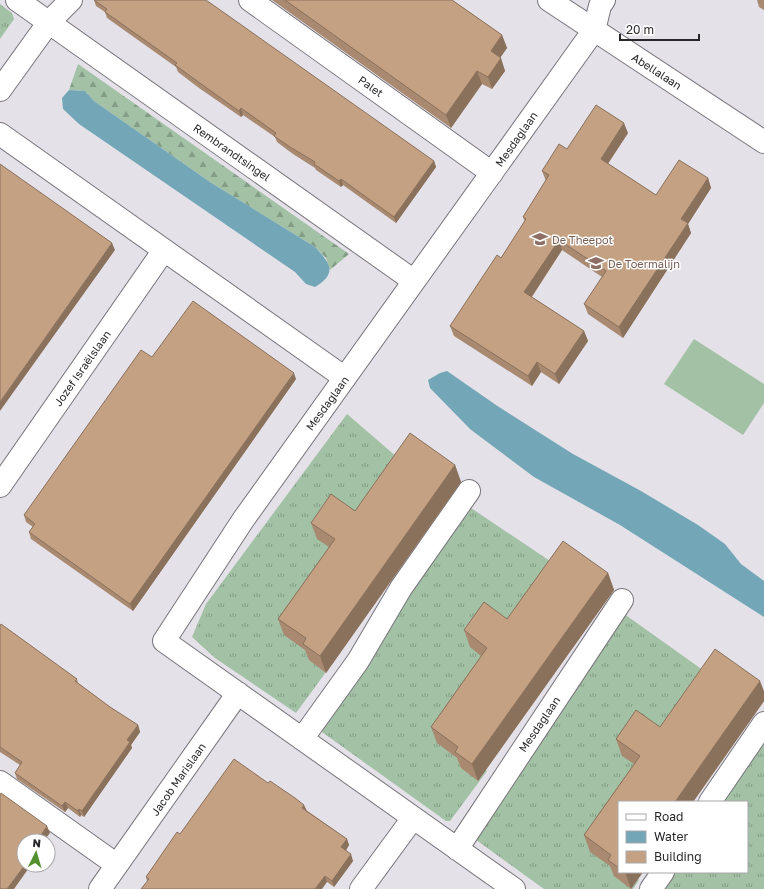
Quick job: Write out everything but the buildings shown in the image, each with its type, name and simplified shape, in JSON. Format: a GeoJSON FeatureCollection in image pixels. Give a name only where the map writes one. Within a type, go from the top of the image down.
{"type":"FeatureCollection","features":[{"type":"Feature","properties":{"kind":"street","name":"Rembrandtsingel"},"geometry":{"type":"LineString","coordinates":[[18,0],[414,281]]}},
{"type":"Feature","properties":{"kind":"street"},"geometry":{"type":"LineString","coordinates":[[0,90],[49,22],[71,0]]}},
{"type":"Feature","properties":{"kind":"street","name":"Palet"},"geometry":{"type":"LineString","coordinates":[[250,0],[492,173]]}},
{"type":"Feature","properties":{"kind":"street","name":"Abellalaan"},"geometry":{"type":"LineString","coordinates":[[549,0],[764,142]]}},
{"type":"Feature","properties":{"kind":"street"},"geometry":{"type":"LineString","coordinates":[[594,30],[600,6],[604,0]]}},
{"type":"Feature","properties":{"kind":"street","name":"Mesdaglaan"},"geometry":{"type":"LineString","coordinates":[[514,889],[164,641],[243,520],[594,30]]}},
{"type":"Feature","properties":{"kind":"street"},"geometry":{"type":"LineString","coordinates":[[0,134],[345,378]]}},
{"type":"Feature","properties":{"kind":"street","name":"Jozef Israëlslaan"},"geometry":{"type":"LineString","coordinates":[[0,486],[164,250]]}},
{"type":"Feature","properties":{"kind":"street"},"geometry":{"type":"LineString","coordinates":[[302,739],[358,661],[401,588],[469,491]]}},
{"type":"Feature","properties":{"kind":"street","name":"Mesdaglaan"},"geometry":{"type":"LineString","coordinates":[[457,849],[622,600]]}},
{"type":"Feature","properties":{"kind":"street","name":"Jacob Marislaan"},"geometry":{"type":"LineString","coordinates":[[100,889],[238,693]]}},
{"type":"Feature","properties":{"kind":"street"},"geometry":{"type":"LineString","coordinates":[[711,801],[764,723]]}},
{"type":"Feature","properties":{"kind":"street"},"geometry":{"type":"LineString","coordinates":[[0,782],[118,865]]}},
{"type":"Feature","properties":{"kind":"street"},"geometry":{"type":"LineString","coordinates":[[361,889],[413,818]]}},
{"type":"Feature","properties":{"kind":"street"},"geometry":{"type":"LineString","coordinates":[[651,889],[662,873]]}},
{"type":"Feature","properties":{"kind":"green space"},"geometry":{"type":"Polygon","coordinates":[[[0,4],[12,13],[14,19],[0,39],[0,4]]]}},
{"type":"Feature","properties":{"kind":"green space"},"geometry":{"type":"Polygon","coordinates":[[[78,64],[349,254],[330,270],[326,258],[315,247],[210,182],[94,101],[85,91],[69,90],[78,64]]]}},
{"type":"Feature","properties":{"kind":"green space"},"geometry":{"type":"Polygon","coordinates":[[[694,339],[764,384],[764,403],[743,435],[664,384],[694,339]]]}},
{"type":"Feature","properties":{"kind":"green space"},"geometry":{"type":"Polygon","coordinates":[[[347,414],[398,458],[334,661],[296,713],[215,658],[192,637],[206,604],[347,414]]]}},
{"type":"Feature","properties":{"kind":"green space"},"geometry":{"type":"Polygon","coordinates":[[[471,508],[553,563],[479,766],[487,771],[450,821],[446,821],[315,727],[315,720],[471,508]]]}},
{"type":"Feature","properties":{"kind":"green space"},"geometry":{"type":"Polygon","coordinates":[[[620,611],[707,673],[715,661],[761,694],[620,801],[618,801],[618,873],[631,873],[639,880],[633,889],[544,889],[468,834],[620,611]]]}},
{"type":"Feature","properties":{"kind":"green space"},"geometry":{"type":"Polygon","coordinates":[[[764,743],[764,889],[659,889],[670,873],[748,873],[748,801],[723,801],[764,743]]]}},
{"type":"Feature","properties":{"kind":"water"},"geometry":{"type":"Polygon","coordinates":[[[69,90],[85,91],[94,101],[210,182],[315,247],[328,263],[329,272],[327,277],[315,287],[306,284],[295,272],[79,124],[63,109],[62,98],[69,90]]]}},
{"type":"Feature","properties":{"kind":"water"},"geometry":{"type":"Polygon","coordinates":[[[447,371],[496,405],[573,454],[641,491],[698,525],[725,544],[741,564],[764,581],[764,617],[620,525],[534,477],[470,429],[430,388],[428,380],[447,371]]]}},
{"type":"Feature","properties":{"kind":"place","name":"De Theepot"},"geometry":{"type":"Point","coordinates":[540,239]}},
{"type":"Feature","properties":{"kind":"place","name":"De Toermalijn"},"geometry":{"type":"Point","coordinates":[596,263]}}]}
